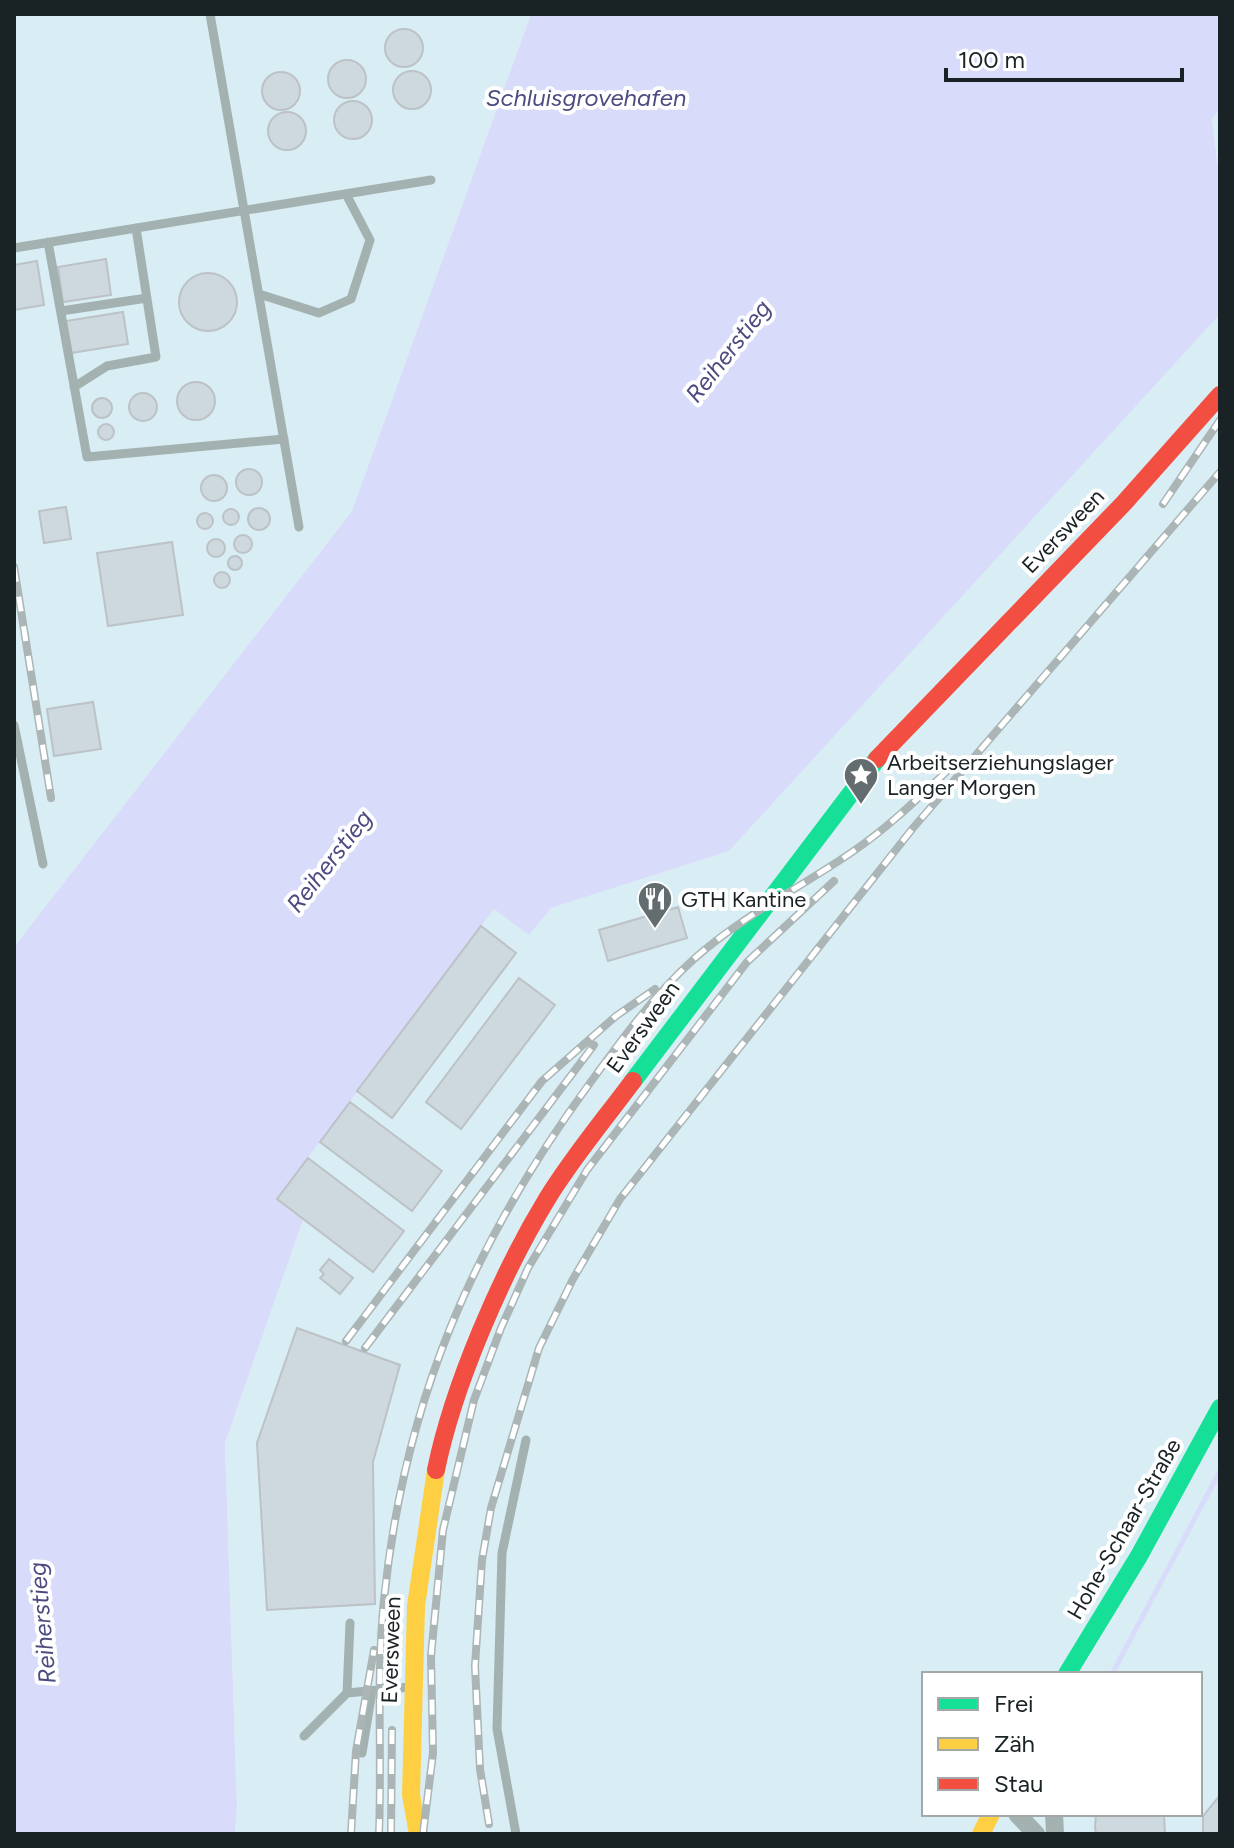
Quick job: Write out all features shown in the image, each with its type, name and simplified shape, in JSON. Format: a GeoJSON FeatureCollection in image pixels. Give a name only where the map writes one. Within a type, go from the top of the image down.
{"type":"FeatureCollection","features":[{"type":"Feature","properties":{"kind":"street","name":"Eversween"},"geometry":{"type":"LineString","coordinates":[[418,1834],[411,1795],[416,1606],[442,1442],[495,1296],[548,1197],[681,1014],[875,761],[1124,503],[1220,395]]}},
{"type":"Feature","properties":{"kind":"street","name":"Hohe-Schaar-Straße"},"geometry":{"type":"LineString","coordinates":[[1068,1672],[1139,1556],[1220,1408]]}},
{"type":"Feature","properties":{"kind":"street"},"geometry":{"type":"LineString","coordinates":[[981,1834],[990,1816]]}},
{"type":"Feature","properties":{"kind":"street"},"geometry":{"type":"LineString","coordinates":[[1019,1816],[1036,1834]]}},
{"type":"Feature","properties":{"kind":"lane"},"geometry":{"type":"LineString","coordinates":[[210,14],[299,527]]}},
{"type":"Feature","properties":{"kind":"lane"},"geometry":{"type":"LineString","coordinates":[[14,248],[431,180]]}},
{"type":"Feature","properties":{"kind":"lane"},"geometry":{"type":"LineString","coordinates":[[259,294],[319,313],[351,299],[370,240],[346,194]]}},
{"type":"Feature","properties":{"kind":"lane"},"geometry":{"type":"LineString","coordinates":[[74,387],[107,366],[156,357],[136,228]]}},
{"type":"Feature","properties":{"kind":"lane"},"geometry":{"type":"LineString","coordinates":[[48,242],[87,457],[284,439]]}},
{"type":"Feature","properties":{"kind":"lane"},"geometry":{"type":"LineString","coordinates":[[61,311],[147,298]]}},
{"type":"Feature","properties":{"kind":"lane"},"geometry":{"type":"LineString","coordinates":[[14,725],[43,864]]}},
{"type":"Feature","properties":{"kind":"lane"},"geometry":{"type":"LineString","coordinates":[[516,1834],[497,1729],[502,1553],[526,1440]]}},
{"type":"Feature","properties":{"kind":"lane"},"geometry":{"type":"LineString","coordinates":[[347,1693],[350,1623]]}},
{"type":"Feature","properties":{"kind":"lane"},"geometry":{"type":"LineString","coordinates":[[304,1736],[347,1693],[413,1687]]}},
{"type":"Feature","properties":{"kind":"lane"},"geometry":{"type":"LineString","coordinates":[[362,1753],[372,1691]]}},
{"type":"Feature","properties":{"kind":"shaded area"},"geometry":{"type":"Polygon","coordinates":[[[14,14],[531,14],[352,511],[14,947],[14,14]]]}},
{"type":"Feature","properties":{"kind":"shaded area"},"geometry":{"type":"Polygon","coordinates":[[[1220,109],[1220,182],[1212,118],[1220,109]]]}},
{"type":"Feature","properties":{"kind":"shaded area"},"geometry":{"type":"Polygon","coordinates":[[[1220,312],[1220,1834],[235,1834],[237,1808],[225,1443],[303,1220],[277,1199],[494,909],[529,934],[551,908],[729,851],[1220,312]]]}},
{"type":"Feature","properties":{"kind":"water"},"geometry":{"type":"Polygon","coordinates":[[[531,14],[1220,14],[1220,109],[1212,119],[1220,183],[1220,314],[729,851],[551,908],[529,935],[494,909],[277,1199],[303,1220],[225,1443],[237,1808],[235,1834],[14,1834],[14,947],[352,511],[531,14]]]}},
{"type":"Feature","properties":{"kind":"building"},"geometry":{"type":"Polygon","coordinates":[[[404,29],[417,35],[423,48],[417,61],[404,67],[391,61],[385,48],[391,35],[404,29]]]}},
{"type":"Feature","properties":{"kind":"building"},"geometry":{"type":"Polygon","coordinates":[[[347,60],[360,66],[366,79],[360,92],[347,98],[334,92],[328,79],[334,66],[347,60]]]}},
{"type":"Feature","properties":{"kind":"building"},"geometry":{"type":"Polygon","coordinates":[[[412,71],[425,77],[431,90],[425,103],[412,109],[399,103],[393,90],[399,77],[412,71]]]}},
{"type":"Feature","properties":{"kind":"building"},"geometry":{"type":"Polygon","coordinates":[[[281,72],[294,78],[300,91],[294,104],[281,110],[268,104],[262,91],[268,78],[281,72]]]}},
{"type":"Feature","properties":{"kind":"building"},"geometry":{"type":"Polygon","coordinates":[[[353,101],[366,107],[372,120],[366,133],[353,139],[340,133],[334,120],[340,107],[353,101]]]}},
{"type":"Feature","properties":{"kind":"building"},"geometry":{"type":"Polygon","coordinates":[[[287,112],[300,118],[306,131],[300,144],[287,150],[274,144],[268,131],[274,118],[287,112]]]}},
{"type":"Feature","properties":{"kind":"building"},"geometry":{"type":"Polygon","coordinates":[[[106,259],[111,295],[63,302],[58,267],[106,259]]]}},
{"type":"Feature","properties":{"kind":"building"},"geometry":{"type":"Polygon","coordinates":[[[37,261],[44,305],[14,310],[14,265],[37,261]]]}},
{"type":"Feature","properties":{"kind":"building"},"geometry":{"type":"Polygon","coordinates":[[[208,273],[229,281],[237,302],[229,323],[208,331],[187,323],[179,302],[187,281],[208,273]]]}},
{"type":"Feature","properties":{"kind":"building"},"geometry":{"type":"Polygon","coordinates":[[[123,312],[128,344],[71,353],[66,321],[123,312]]]}},
{"type":"Feature","properties":{"kind":"building"},"geometry":{"type":"Polygon","coordinates":[[[196,382],[209,388],[215,401],[209,414],[196,420],[183,414],[177,401],[183,388],[196,382]]]}},
{"type":"Feature","properties":{"kind":"building"},"geometry":{"type":"Polygon","coordinates":[[[143,393],[153,397],[157,407],[153,417],[143,421],[133,417],[129,407],[133,397],[143,393]]]}},
{"type":"Feature","properties":{"kind":"building"},"geometry":{"type":"Polygon","coordinates":[[[102,398],[109,401],[112,408],[109,415],[102,418],[95,415],[92,408],[95,401],[102,398]]]}},
{"type":"Feature","properties":{"kind":"building"},"geometry":{"type":"Polygon","coordinates":[[[106,424],[114,432],[106,440],[98,432],[106,424]]]}},
{"type":"Feature","properties":{"kind":"building"},"geometry":{"type":"Polygon","coordinates":[[[249,469],[258,473],[262,482],[258,491],[249,495],[240,491],[236,482],[240,473],[249,469]]]}},
{"type":"Feature","properties":{"kind":"building"},"geometry":{"type":"Polygon","coordinates":[[[214,475],[223,479],[227,488],[223,497],[214,501],[205,497],[201,488],[205,479],[214,475]]]}},
{"type":"Feature","properties":{"kind":"building"},"geometry":{"type":"Polygon","coordinates":[[[66,507],[71,539],[44,543],[39,511],[66,507]]]}},
{"type":"Feature","properties":{"kind":"building"},"geometry":{"type":"Polygon","coordinates":[[[259,508],[267,511],[270,519],[267,527],[259,530],[251,527],[248,519],[251,511],[259,508]]]}},
{"type":"Feature","properties":{"kind":"building"},"geometry":{"type":"Polygon","coordinates":[[[228,509],[234,509],[239,517],[237,523],[228,525],[223,520],[223,514],[228,509]]]}},
{"type":"Feature","properties":{"kind":"building"},"geometry":{"type":"Polygon","coordinates":[[[205,513],[213,521],[205,529],[197,521],[205,513]]]}},
{"type":"Feature","properties":{"kind":"building"},"geometry":{"type":"Polygon","coordinates":[[[243,535],[252,544],[243,553],[234,544],[243,535]]]}},
{"type":"Feature","properties":{"kind":"building"},"geometry":{"type":"Polygon","coordinates":[[[216,539],[225,548],[216,557],[207,548],[216,539]]]}},
{"type":"Feature","properties":{"kind":"building"},"geometry":{"type":"Polygon","coordinates":[[[172,542],[183,615],[108,626],[97,553],[172,542]]]}},
{"type":"Feature","properties":{"kind":"building"},"geometry":{"type":"Polygon","coordinates":[[[235,556],[242,563],[235,570],[228,563],[235,556]]]}},
{"type":"Feature","properties":{"kind":"building"},"geometry":{"type":"Polygon","coordinates":[[[219,572],[225,572],[230,580],[228,586],[219,588],[214,583],[214,577],[219,572]]]}},
{"type":"Feature","properties":{"kind":"building"},"geometry":{"type":"Polygon","coordinates":[[[93,702],[101,749],[54,756],[47,709],[93,702]]]}},
{"type":"Feature","properties":{"kind":"building"},"geometry":{"type":"Polygon","coordinates":[[[678,907],[687,938],[608,961],[599,930],[678,907]]]}},
{"type":"Feature","properties":{"kind":"building"},"geometry":{"type":"Polygon","coordinates":[[[481,926],[516,953],[392,1118],[357,1091],[481,926]]]}},
{"type":"Feature","properties":{"kind":"building"},"geometry":{"type":"Polygon","coordinates":[[[519,978],[555,1005],[461,1129],[426,1102],[519,978]]]}},
{"type":"Feature","properties":{"kind":"building"},"geometry":{"type":"Polygon","coordinates":[[[350,1102],[442,1171],[412,1211],[320,1142],[350,1102]]]}},
{"type":"Feature","properties":{"kind":"building"},"geometry":{"type":"Polygon","coordinates":[[[308,1158],[404,1231],[373,1272],[277,1199],[308,1158]]]}},
{"type":"Feature","properties":{"kind":"building"},"geometry":{"type":"Polygon","coordinates":[[[329,1259],[353,1278],[340,1294],[320,1278],[324,1274],[320,1270],[329,1259]]]}},
{"type":"Feature","properties":{"kind":"building"},"geometry":{"type":"Polygon","coordinates":[[[297,1328],[400,1365],[373,1462],[375,1604],[267,1610],[257,1443],[297,1328]]]}},
{"type":"Feature","properties":{"kind":"building"},"geometry":{"type":"Polygon","coordinates":[[[1220,1795],[1220,1834],[1203,1834],[1203,1816],[1220,1795]]]}},
{"type":"Feature","properties":{"kind":"building"},"geometry":{"type":"Polygon","coordinates":[[[1096,1816],[1164,1816],[1165,1834],[1096,1834],[1096,1816]]]}},
{"type":"Feature","properties":{"kind":"waterway"},"geometry":{"type":"LineString","coordinates":[[1113,1672],[1220,1471]]}},
{"type":"Feature","properties":{"kind":"railway"},"geometry":{"type":"LineString","coordinates":[[1163,504],[1220,420]]}},
{"type":"Feature","properties":{"kind":"railway"},"geometry":{"type":"LineString","coordinates":[[489,1824],[480,1769],[475,1666],[482,1560],[491,1508],[539,1348],[573,1279],[620,1199],[913,828],[1220,472]]}},
{"type":"Feature","properties":{"kind":"railway"},"geometry":{"type":"LineString","coordinates":[[14,567],[51,798]]}},
{"type":"Feature","properties":{"kind":"railway"},"geometry":{"type":"LineString","coordinates":[[379,1834],[384,1600],[408,1458],[427,1391],[451,1327],[511,1203],[548,1143],[602,1067],[639,1018],[679,973],[732,929],[869,840],[958,761]]}},
{"type":"Feature","properties":{"kind":"railway"},"geometry":{"type":"LineString","coordinates":[[423,1834],[433,1753],[431,1656],[443,1530],[474,1400],[501,1328],[528,1268],[587,1170],[747,962],[834,881]]}},
{"type":"Feature","properties":{"kind":"railway"},"geometry":{"type":"LineString","coordinates":[[346,1341],[542,1081],[616,1016],[655,989]]}},
{"type":"Feature","properties":{"kind":"railway"},"geometry":{"type":"LineString","coordinates":[[365,1348],[594,1045]]}},
{"type":"Feature","properties":{"kind":"railway"},"geometry":{"type":"LineString","coordinates":[[351,1834],[356,1751],[374,1650]]}},
{"type":"Feature","properties":{"kind":"railway"},"geometry":{"type":"LineString","coordinates":[[391,1834],[392,1730]]}},
{"type":"Feature","properties":{"kind":"traffic: fast"},"geometry":{"type":"LineString","coordinates":[[633,1081],[877,759]]}},
{"type":"Feature","properties":{"kind":"traffic: fast"},"geometry":{"type":"LineString","coordinates":[[1068,1672],[1139,1556],[1220,1408]]}},
{"type":"Feature","properties":{"kind":"traffic: slow"},"geometry":{"type":"LineString","coordinates":[[418,1834],[411,1795],[416,1606],[436,1470]]}},
{"type":"Feature","properties":{"kind":"traffic: slow"},"geometry":{"type":"LineString","coordinates":[[981,1834],[990,1816]]}},
{"type":"Feature","properties":{"kind":"traffic: jam"},"geometry":{"type":"LineString","coordinates":[[877,759],[1124,503],[1220,395]]}},
{"type":"Feature","properties":{"kind":"traffic: jam"},"geometry":{"type":"LineString","coordinates":[[436,1470],[467,1367],[513,1261],[557,1184],[633,1081]]}},
{"type":"Feature","properties":{"kind":"place","name":"Arbeitserziehungslager Langer Morgen"},"geometry":{"type":"Point","coordinates":[861,806]}},
{"type":"Feature","properties":{"kind":"place","name":"GTH Kantine"},"geometry":{"type":"Point","coordinates":[655,930]}},
{"type":"Feature","properties":{"kind":"water label","name":"Schluisgrovehafen"},"geometry":{"type":"Point","coordinates":[586,97]}},
{"type":"Feature","properties":{"kind":"water label","name":"Reiherstieg"},"geometry":{"type":"Point","coordinates":[728,351]}},
{"type":"Feature","properties":{"kind":"water label","name":"Reiherstieg"},"geometry":{"type":"Point","coordinates":[329,861]}},
{"type":"Feature","properties":{"kind":"water label","name":"Reiherstieg"},"geometry":{"type":"Point","coordinates":[42,1623]}}]}
